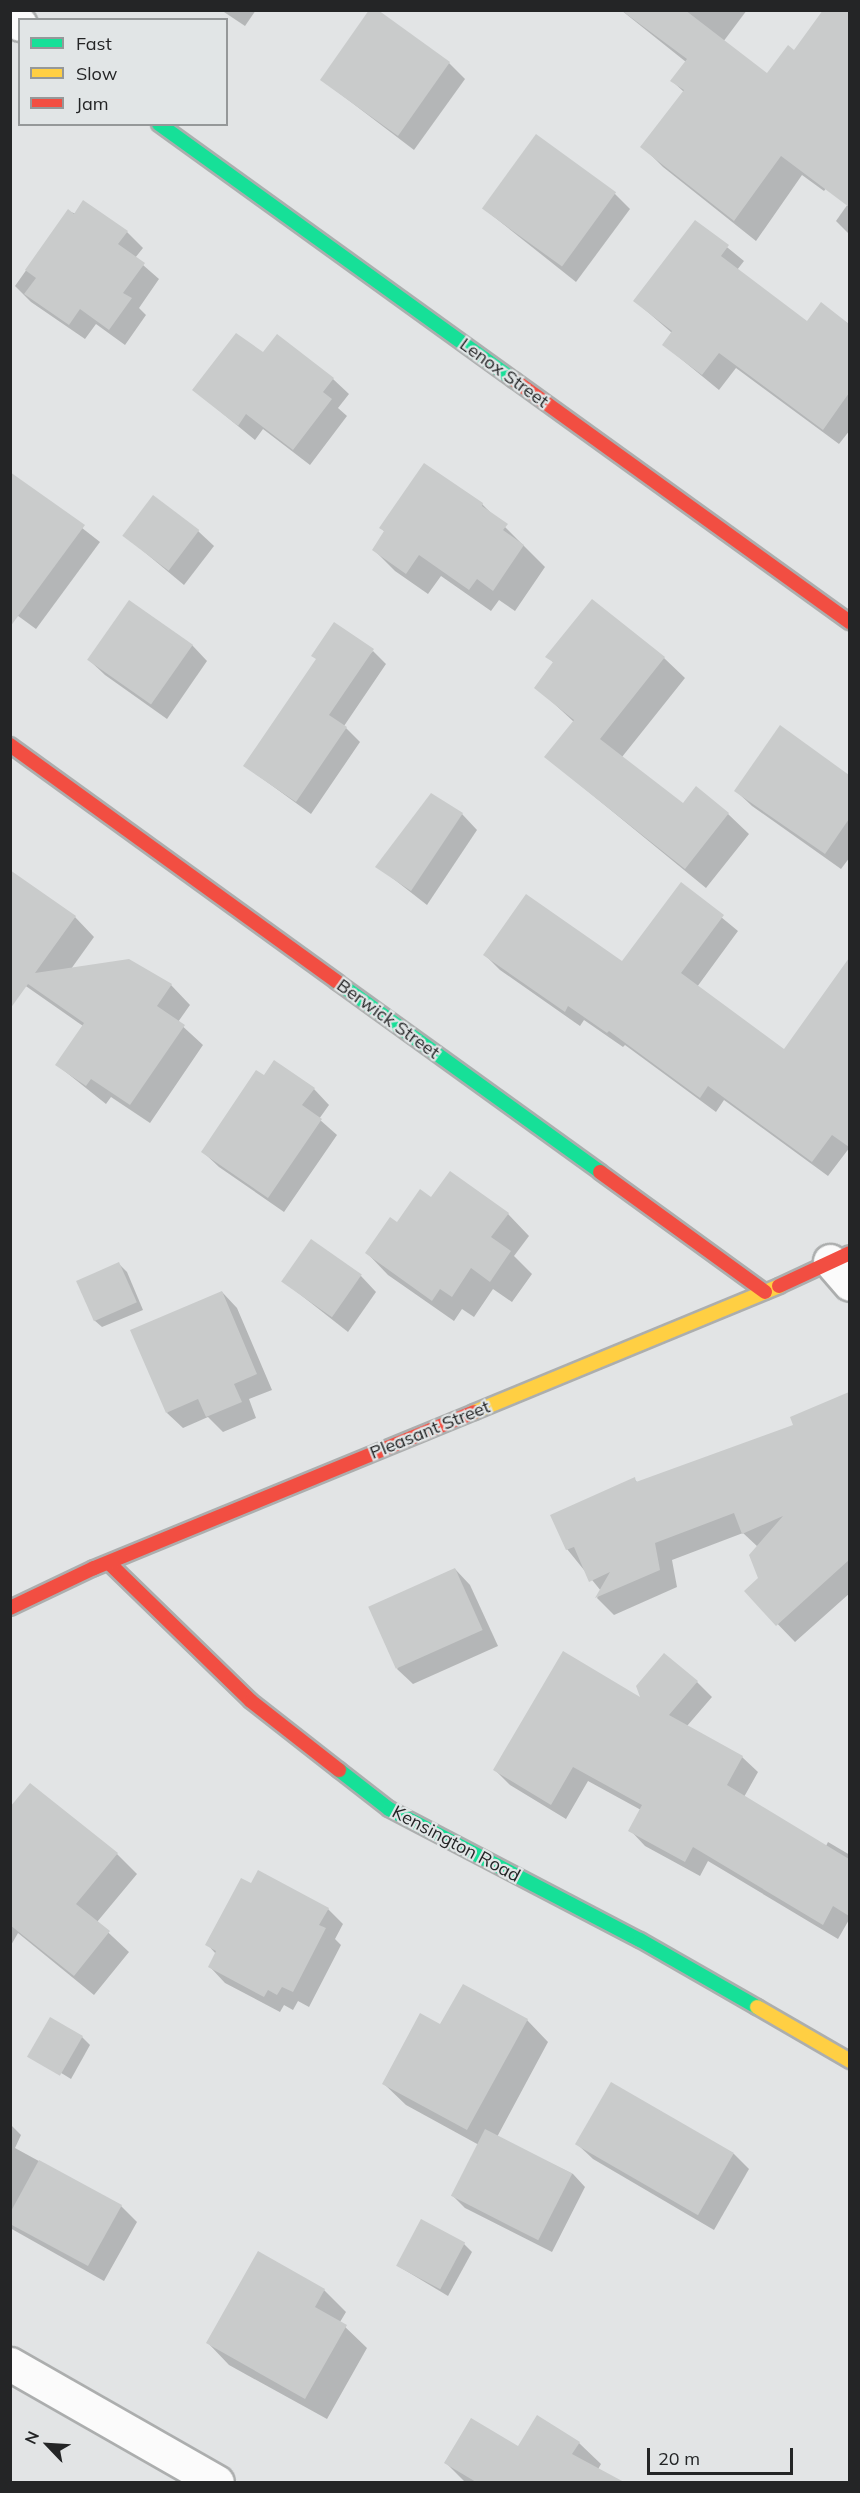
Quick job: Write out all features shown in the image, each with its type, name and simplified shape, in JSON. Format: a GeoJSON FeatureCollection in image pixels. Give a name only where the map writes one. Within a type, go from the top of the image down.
{"type":"FeatureCollection","features":[{"type":"Feature","properties":{"kind":"street","name":"Lenox Street"},"geometry":{"type":"LineString","coordinates":[[162,126],[849,622]]}},
{"type":"Feature","properties":{"kind":"street","name":"Berwick Street"},"geometry":{"type":"LineString","coordinates":[[10,745],[765,1292]]}},
{"type":"Feature","properties":{"kind":"street","name":"Pleasant Street"},"geometry":{"type":"LineString","coordinates":[[10,1608],[109,1563],[765,1292],[843,1266]]}},
{"type":"Feature","properties":{"kind":"street","name":"Kensington Road"},"geometry":{"type":"LineString","coordinates":[[109,1563],[251,1701],[389,1809],[640,1940],[849,2061]]}},
{"type":"Feature","properties":{"kind":"street"},"geometry":{"type":"LineString","coordinates":[[10,2364],[217,2482]]}},
{"type":"Feature","properties":{"kind":"building"},"geometry":{"type":"Polygon","coordinates":[[[369,10],[378,10],[450,62],[398,136],[320,80],[369,10]]]}},
{"type":"Feature","properties":{"kind":"building"},"geometry":{"type":"Polygon","coordinates":[[[621,10],[685,10],[767,73],[788,45],[794,50],[823,10],[849,10],[849,207],[781,156],[734,221],[640,147],[684,90],[670,81],[687,59],[621,10]]]}},
{"type":"Feature","properties":{"kind":"building"},"geometry":{"type":"Polygon","coordinates":[[[536,134],[616,192],[562,267],[482,208],[536,134]]]}},
{"type":"Feature","properties":{"kind":"building"},"geometry":{"type":"Polygon","coordinates":[[[83,200],[128,231],[118,244],[145,263],[123,293],[132,298],[109,330],[80,309],[69,325],[24,294],[36,278],[25,270],[68,209],[74,214],[83,200]]]}},
{"type":"Feature","properties":{"kind":"building"},"geometry":{"type":"Polygon","coordinates":[[[695,220],[729,245],[721,256],[807,321],[821,302],[849,324],[849,393],[823,430],[719,353],[702,375],[662,345],[672,331],[633,301],[695,220]]]}},
{"type":"Feature","properties":{"kind":"building"},"geometry":{"type":"Polygon","coordinates":[[[236,333],[263,352],[277,334],[334,378],[323,392],[332,399],[293,450],[246,414],[238,426],[192,390],[236,333]]]}},
{"type":"Feature","properties":{"kind":"building"},"geometry":{"type":"Polygon","coordinates":[[[424,463],[483,503],[482,506],[508,524],[503,530],[524,545],[493,591],[477,579],[469,590],[419,555],[406,574],[372,550],[384,531],[379,528],[424,463]]]}},
{"type":"Feature","properties":{"kind":"building"},"geometry":{"type":"Polygon","coordinates":[[[10,472],[85,525],[10,627],[10,472]]]}},
{"type":"Feature","properties":{"kind":"building"},"geometry":{"type":"Polygon","coordinates":[[[153,495],[199,530],[169,571],[122,536],[153,495]]]}},
{"type":"Feature","properties":{"kind":"building"},"geometry":{"type":"Polygon","coordinates":[[[592,599],[665,657],[600,739],[683,803],[696,786],[729,813],[685,869],[544,757],[574,720],[534,688],[553,662],[545,657],[592,599]]]}},
{"type":"Feature","properties":{"kind":"building"},"geometry":{"type":"Polygon","coordinates":[[[129,600],[193,645],[151,705],[87,660],[129,600]]]}},
{"type":"Feature","properties":{"kind":"building"},"geometry":{"type":"Polygon","coordinates":[[[334,622],[374,649],[329,715],[347,727],[296,802],[243,766],[316,659],[311,656],[334,622]]]}},
{"type":"Feature","properties":{"kind":"building"},"geometry":{"type":"Polygon","coordinates":[[[780,725],[849,775],[849,819],[825,854],[734,791],[780,725]]]}},
{"type":"Feature","properties":{"kind":"building"},"geometry":{"type":"Polygon","coordinates":[[[431,793],[463,813],[411,891],[375,867],[431,793]]]}},
{"type":"Feature","properties":{"kind":"building"},"geometry":{"type":"Polygon","coordinates":[[[10,870],[76,916],[35,973],[129,959],[172,984],[157,1006],[185,1025],[130,1105],[91,1079],[86,1086],[55,1065],[84,1023],[28,984],[10,1009],[10,870]]]}},
{"type":"Feature","properties":{"kind":"building"},"geometry":{"type":"Polygon","coordinates":[[[681,882],[724,915],[681,973],[784,1049],[849,958],[849,1147],[832,1135],[812,1162],[708,1086],[700,1098],[609,1031],[607,1033],[568,1006],[565,1012],[483,955],[526,894],[622,961],[681,882]]]}},
{"type":"Feature","properties":{"kind":"building"},"geometry":{"type":"Polygon","coordinates":[[[274,1060],[315,1088],[302,1105],[322,1119],[268,1198],[201,1152],[256,1070],[264,1075],[274,1060]]]}},
{"type":"Feature","properties":{"kind":"building"},"geometry":{"type":"Polygon","coordinates":[[[450,1171],[509,1213],[491,1237],[511,1251],[490,1282],[471,1268],[452,1297],[440,1289],[432,1301],[365,1253],[390,1217],[397,1222],[420,1189],[431,1197],[450,1171]]]}},
{"type":"Feature","properties":{"kind":"building"},"geometry":{"type":"Polygon","coordinates":[[[311,1239],[362,1275],[332,1317],[281,1282],[311,1239]]]}},
{"type":"Feature","properties":{"kind":"building"},"geometry":{"type":"Polygon","coordinates":[[[119,1262],[137,1302],[94,1321],[76,1281],[119,1262]]]}},
{"type":"Feature","properties":{"kind":"building"},"geometry":{"type":"Polygon","coordinates":[[[222,1291],[257,1374],[234,1384],[242,1402],[206,1417],[198,1399],[166,1413],[130,1330],[222,1291]]]}},
{"type":"Feature","properties":{"kind":"building"},"geometry":{"type":"Polygon","coordinates":[[[849,1392],[849,1560],[776,1626],[744,1591],[758,1578],[749,1555],[783,1516],[742,1534],[734,1513],[655,1543],[660,1570],[595,1598],[610,1572],[589,1582],[574,1547],[566,1550],[550,1515],[635,1477],[636,1482],[793,1425],[790,1417],[849,1392]]]}},
{"type":"Feature","properties":{"kind":"building"},"geometry":{"type":"Polygon","coordinates":[[[455,1568],[483,1630],[396,1669],[368,1607],[455,1568]]]}},
{"type":"Feature","properties":{"kind":"building"},"geometry":{"type":"Polygon","coordinates":[[[563,1651],[640,1697],[636,1686],[664,1653],[698,1681],[669,1715],[743,1756],[727,1785],[849,1859],[849,1916],[833,1906],[823,1925],[693,1847],[685,1862],[628,1831],[642,1805],[573,1767],[551,1805],[493,1770],[563,1651]]]}},
{"type":"Feature","properties":{"kind":"building"},"geometry":{"type":"Polygon","coordinates":[[[30,1783],[118,1853],[76,1904],[110,1931],[74,1976],[10,1925],[10,1807],[30,1783]]]}},
{"type":"Feature","properties":{"kind":"building"},"geometry":{"type":"Polygon","coordinates":[[[258,1870],[329,1908],[319,1925],[326,1928],[293,1992],[282,1987],[277,1995],[268,1990],[264,1997],[208,1967],[216,1951],[205,1945],[241,1878],[251,1883],[258,1870]]]}},
{"type":"Feature","properties":{"kind":"building"},"geometry":{"type":"Polygon","coordinates":[[[463,1984],[528,2019],[467,2130],[382,2084],[420,2013],[440,2024],[463,1984]]]}},
{"type":"Feature","properties":{"kind":"building"},"geometry":{"type":"Polygon","coordinates":[[[50,2017],[83,2036],[60,2076],[27,2057],[50,2017]]]}},
{"type":"Feature","properties":{"kind":"building"},"geometry":{"type":"Polygon","coordinates":[[[611,2082],[734,2153],[698,2215],[575,2144],[611,2082]]]}},
{"type":"Feature","properties":{"kind":"building"},"geometry":{"type":"Polygon","coordinates":[[[485,2129],[572,2173],[538,2240],[451,2196],[485,2129]]]}},
{"type":"Feature","properties":{"kind":"building"},"geometry":{"type":"Polygon","coordinates":[[[39,2160],[122,2205],[88,2266],[10,2224],[10,2213],[39,2160]]]}},
{"type":"Feature","properties":{"kind":"building"},"geometry":{"type":"Polygon","coordinates":[[[421,2219],[465,2242],[440,2289],[396,2266],[421,2219]]]}},
{"type":"Feature","properties":{"kind":"building"},"geometry":{"type":"Polygon","coordinates":[[[258,2251],[325,2289],[315,2307],[347,2325],[305,2399],[206,2343],[258,2251]]]}},
{"type":"Feature","properties":{"kind":"building"},"geometry":{"type":"Polygon","coordinates":[[[537,2415],[580,2442],[572,2454],[624,2482],[476,2482],[444,2463],[471,2418],[518,2446],[537,2415]]]}},
{"type":"Feature","properties":{"kind":"traffic: fast"},"geometry":{"type":"LineString","coordinates":[[162,126],[514,380]]}},
{"type":"Feature","properties":{"kind":"traffic: fast"},"geometry":{"type":"LineString","coordinates":[[337,982],[600,1172]]}},
{"type":"Feature","properties":{"kind":"traffic: fast"},"geometry":{"type":"LineString","coordinates":[[339,1770],[389,1809],[640,1940],[757,2007]]}},
{"type":"Feature","properties":{"kind":"traffic: slow"},"geometry":{"type":"LineString","coordinates":[[474,1412],[779,1286]]}},
{"type":"Feature","properties":{"kind":"traffic: slow"},"geometry":{"type":"LineString","coordinates":[[757,2007],[850,2061]]}},
{"type":"Feature","properties":{"kind":"traffic: jam"},"geometry":{"type":"LineString","coordinates":[[514,380],[850,622]]}},
{"type":"Feature","properties":{"kind":"traffic: jam"},"geometry":{"type":"LineString","coordinates":[[10,745],[337,982]]}},
{"type":"Feature","properties":{"kind":"traffic: jam"},"geometry":{"type":"LineString","coordinates":[[600,1172],[765,1292]]}},
{"type":"Feature","properties":{"kind":"traffic: jam"},"geometry":{"type":"LineString","coordinates":[[779,1286],[850,1253]]}},
{"type":"Feature","properties":{"kind":"traffic: jam"},"geometry":{"type":"LineString","coordinates":[[10,1608],[94,1568],[474,1412]]}},
{"type":"Feature","properties":{"kind":"traffic: jam"},"geometry":{"type":"LineString","coordinates":[[109,1563],[251,1701],[339,1770]]}}]}
